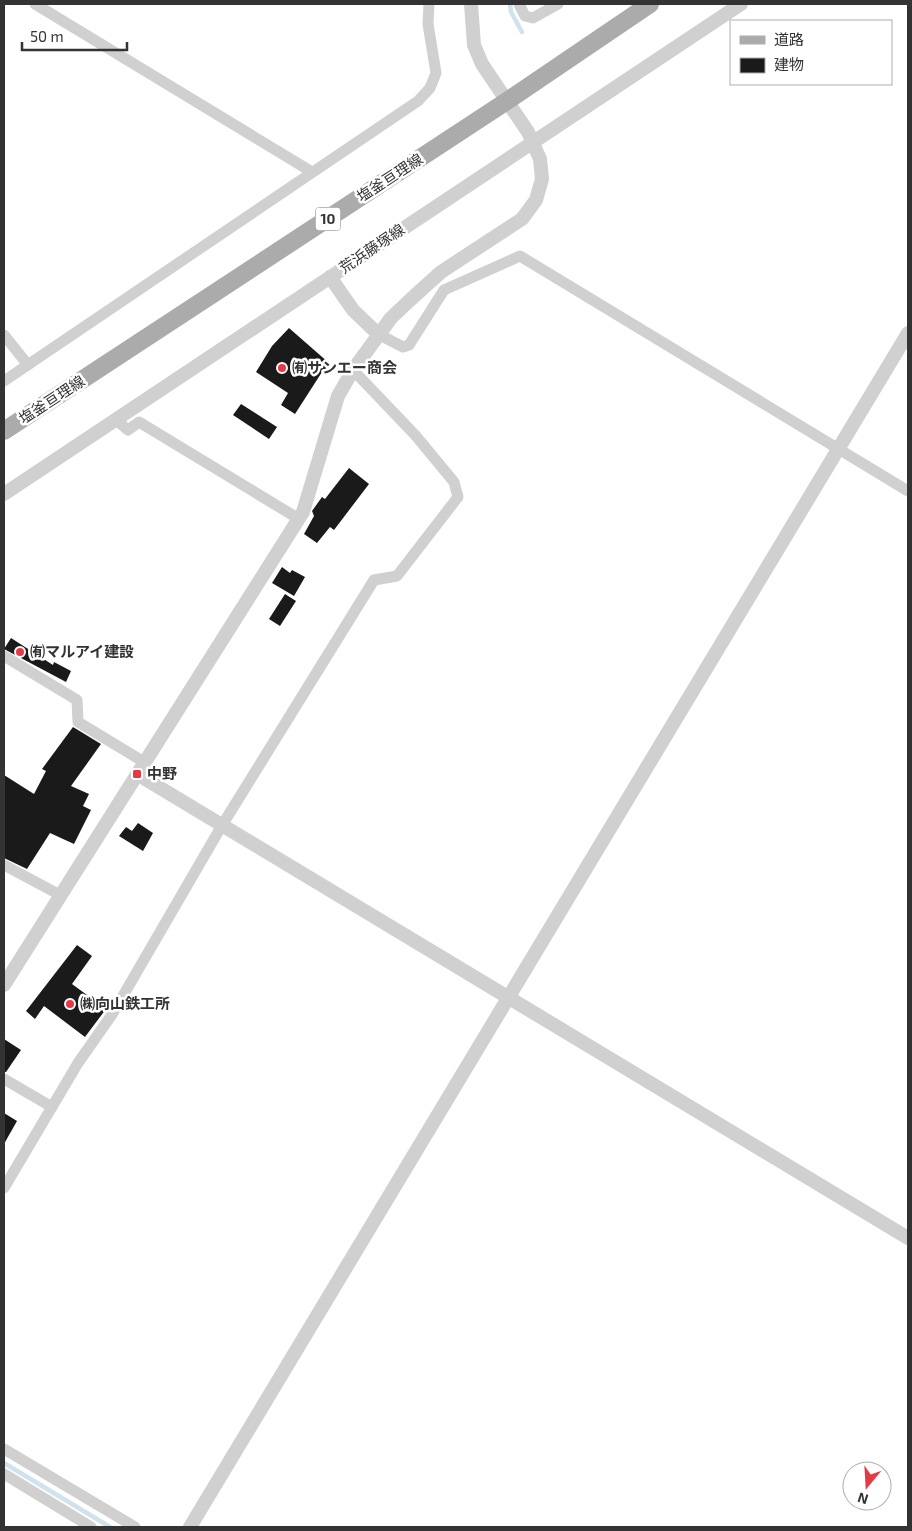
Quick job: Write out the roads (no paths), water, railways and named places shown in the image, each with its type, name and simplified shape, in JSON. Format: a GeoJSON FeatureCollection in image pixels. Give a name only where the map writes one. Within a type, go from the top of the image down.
{"type":"FeatureCollection","features":[{"type":"Feature","properties":{"kind":"main road","name":"塩釜亘理線"},"geometry":{"type":"LineString","coordinates":[[4,432],[507,101],[650,4]]}},
{"type":"Feature","properties":{"kind":"street"},"geometry":{"type":"LineString","coordinates":[[35,4],[312,172]]}},
{"type":"Feature","properties":{"kind":"street"},"geometry":{"type":"LineString","coordinates":[[4,381],[418,101],[430,88],[436,73],[428,24],[429,4]]}},
{"type":"Feature","properties":{"kind":"street"},"geometry":{"type":"LineString","coordinates":[[4,985],[303,512],[338,396],[352,370],[391,318],[441,272],[522,219],[538,193],[542,178],[540,159],[528,132],[482,64],[474,45],[471,4]]}},
{"type":"Feature","properties":{"kind":"street"},"geometry":{"type":"LineString","coordinates":[[519,4],[525,16],[533,18],[558,4]]}},
{"type":"Feature","properties":{"kind":"street","name":"荒浜藤塚線"},"geometry":{"type":"LineString","coordinates":[[4,494],[741,4]]}},
{"type":"Feature","properties":{"kind":"street"},"geometry":{"type":"LineString","coordinates":[[330,277],[353,310],[378,334],[402,346],[409,345],[444,290],[520,256],[908,490]]}},
{"type":"Feature","properties":{"kind":"street"},"geometry":{"type":"LineString","coordinates":[[190,1527],[908,333]]}},
{"type":"Feature","properties":{"kind":"street"},"geometry":{"type":"LineString","coordinates":[[4,335],[28,365]]}},
{"type":"Feature","properties":{"kind":"street"},"geometry":{"type":"LineString","coordinates":[[4,1188],[78,1063],[113,1013],[221,827],[374,580],[398,576],[458,497],[454,482],[423,444],[352,370]]}},
{"type":"Feature","properties":{"kind":"street"},"geometry":{"type":"LineString","coordinates":[[115,419],[128,430],[139,422],[299,519]]}},
{"type":"Feature","properties":{"kind":"street"},"geometry":{"type":"LineString","coordinates":[[4,656],[77,700],[78,722],[221,827],[509,997],[908,1238]]}},
{"type":"Feature","properties":{"kind":"street"},"geometry":{"type":"LineString","coordinates":[[4,865],[60,895]]}},
{"type":"Feature","properties":{"kind":"street"},"geometry":{"type":"LineString","coordinates":[[4,1079],[52,1107]]}},
{"type":"Feature","properties":{"kind":"street"},"geometry":{"type":"LineString","coordinates":[[4,1450],[135,1527]]}},
{"type":"Feature","properties":{"kind":"street"},"geometry":{"type":"LineString","coordinates":[[4,1474],[92,1527]]}},
{"type":"Feature","properties":{"kind":"waterway"},"geometry":{"type":"LineString","coordinates":[[510,4],[511,12],[522,32]]}},
{"type":"Feature","properties":{"kind":"waterway"},"geometry":{"type":"LineString","coordinates":[[4,1463],[110,1527]]}},
{"type":"Feature","properties":{"kind":"place","name":"㈲サンエー商会"},"geometry":{"type":"Point","coordinates":[282,368]}},
{"type":"Feature","properties":{"kind":"place","name":"㈲マルアイ建設"},"geometry":{"type":"Point","coordinates":[20,652]}},
{"type":"Feature","properties":{"kind":"place","name":"中野"},"geometry":{"type":"Point","coordinates":[137,774]}},
{"type":"Feature","properties":{"kind":"place","name":"㈱向山鉄工所"},"geometry":{"type":"Point","coordinates":[70,1004]}}]}
